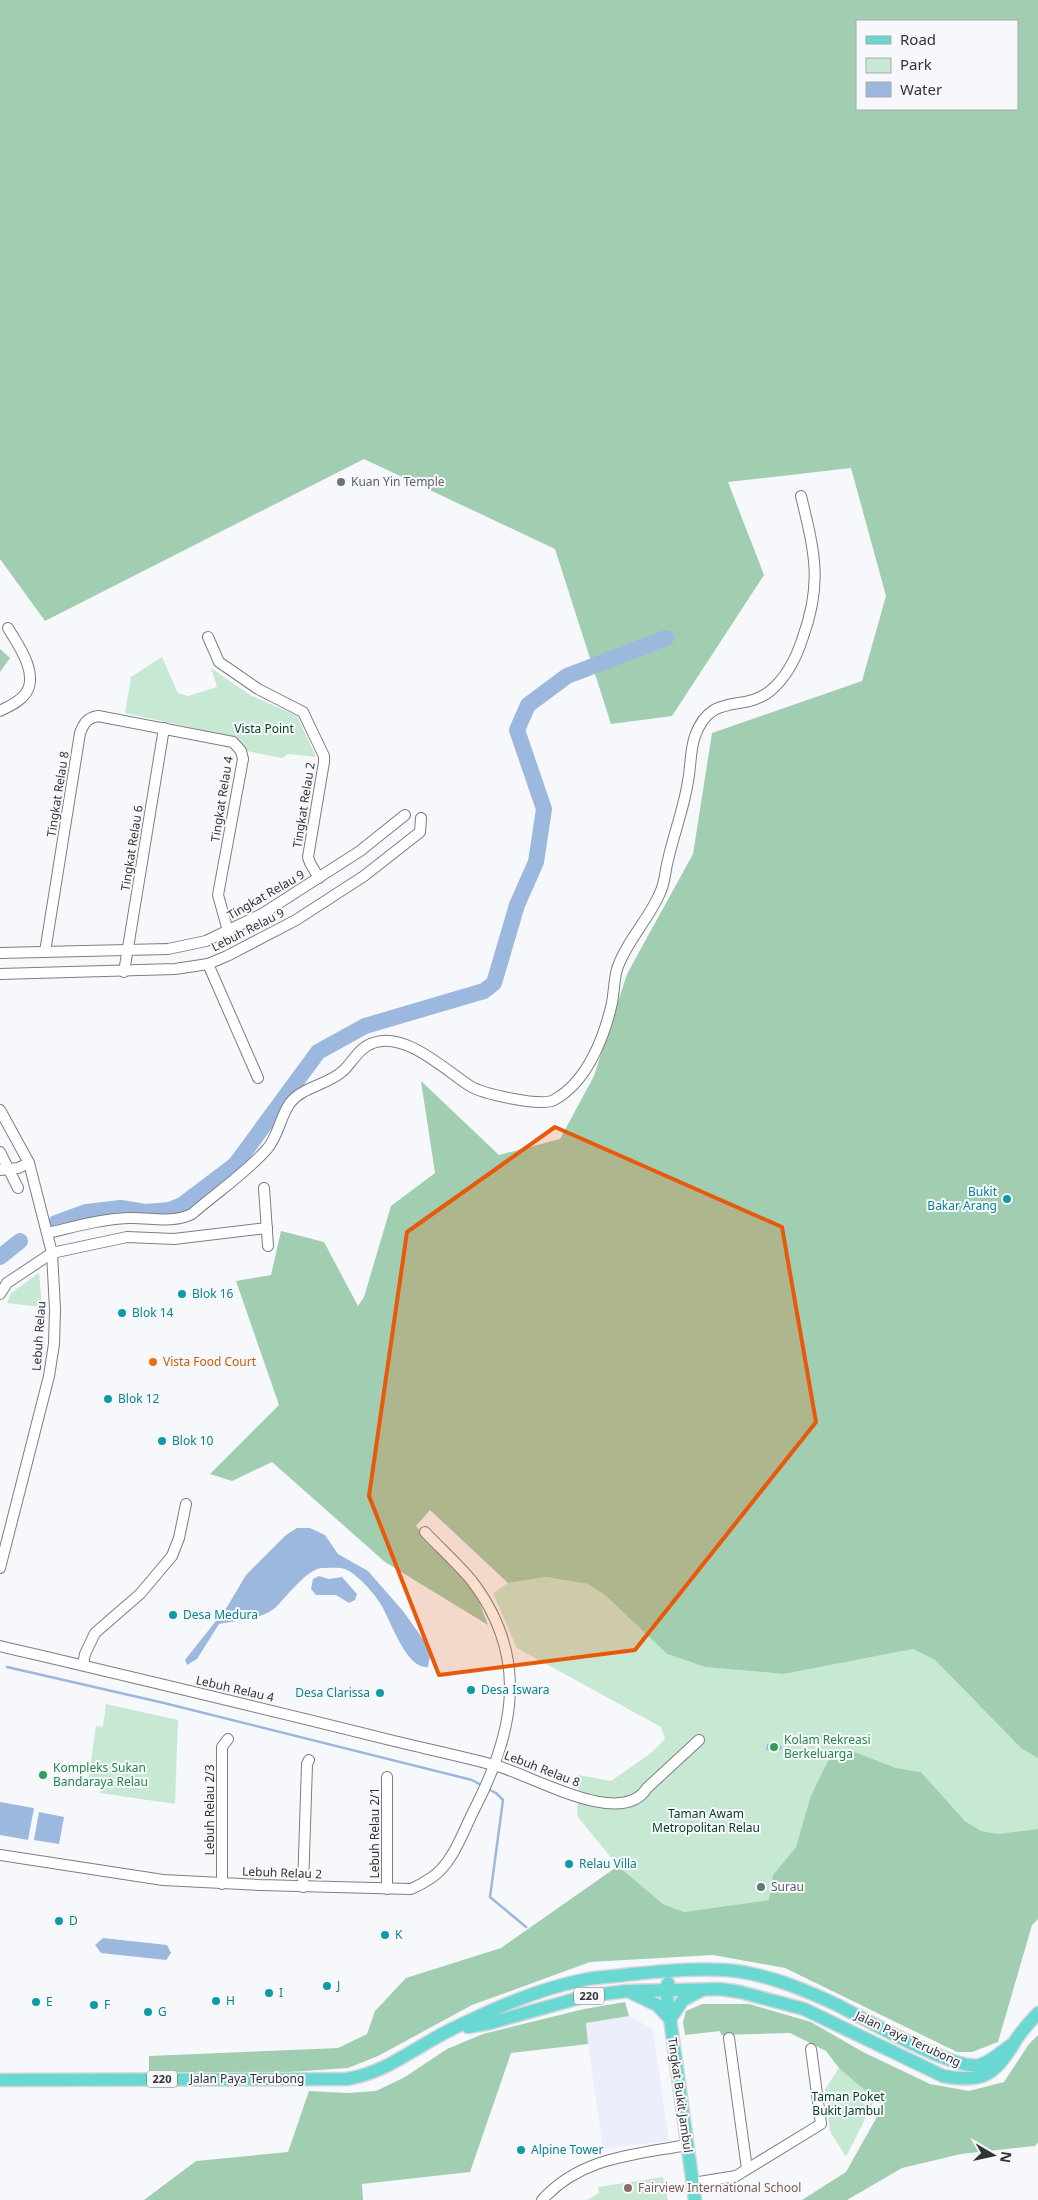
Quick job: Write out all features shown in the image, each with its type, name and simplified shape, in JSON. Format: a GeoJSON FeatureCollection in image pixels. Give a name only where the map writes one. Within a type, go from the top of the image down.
{"type":"FeatureCollection","features":[{"type":"Feature","properties":{"kind":"main road","name":"Jalan Paya Terubong"},"geometry":{"type":"LineString","coordinates":[[0,2080],[346,2079],[381,2070],[451,2030],[513,2002],[573,1982],[642,1973],[694,1969],[728,1970],[785,1982],[832,2003],[913,2044],[967,2066],[980,2065],[993,2060],[1014,2043]]}},
{"type":"Feature","properties":{"kind":"main road"},"geometry":{"type":"LineString","coordinates":[[642,1973],[657,1980],[666,1989],[668,1982],[674,1976],[694,1969]]}},
{"type":"Feature","properties":{"kind":"main road","name":"Jalan Paya Terubong"},"geometry":{"type":"LineString","coordinates":[[451,2030],[490,2023],[586,1996],[628,1991],[706,1988],[740,1992],[804,2009],[943,2076],[961,2079],[977,2078],[990,2072],[1002,2063],[1014,2043]]}},
{"type":"Feature","properties":{"kind":"main road"},"geometry":{"type":"LineString","coordinates":[[628,1991],[658,2006],[670,2019],[683,2000],[706,1988]]}},
{"type":"Feature","properties":{"kind":"main road","name":"Tingkat Bukit Jambul"},"geometry":{"type":"LineString","coordinates":[[666,1989],[695,2200]]}},
{"type":"Feature","properties":{"kind":"main road","name":"220"},"geometry":{"type":"LineString","coordinates":[[1014,2043],[1038,2013]]}},
{"type":"Feature","properties":{"kind":"street"},"geometry":{"type":"LineString","coordinates":[[48,1233],[106,1220],[129,1218],[176,1219],[192,1214],[268,1148],[290,1104],[299,1095],[343,1072],[357,1055],[368,1045],[375,1042],[401,1043],[434,1060],[477,1089],[533,1103],[553,1100],[571,1087],[582,1076],[600,1038],[612,1004],[617,968],[660,893],[685,799],[691,752],[699,725],[712,710],[760,697],[770,691],[791,664],[804,636],[812,605],[816,575],[814,553],[801,496]]}},
{"type":"Feature","properties":{"kind":"street"},"geometry":{"type":"LineString","coordinates":[[0,711],[18,701],[26,693],[29,682],[24,654],[8,628]]}},
{"type":"Feature","properties":{"kind":"street","name":"Tingkat Relau 2"},"geometry":{"type":"LineString","coordinates":[[208,637],[219,662],[258,689],[303,712],[324,756],[308,858],[319,878]]}},
{"type":"Feature","properties":{"kind":"street","name":"Tingkat Relau 8"},"geometry":{"type":"LineString","coordinates":[[45,952],[80,733],[84,722],[91,717],[98,716],[164,728]]}},
{"type":"Feature","properties":{"kind":"street","name":"Tingkat Relau 4"},"geometry":{"type":"LineString","coordinates":[[164,728],[233,742],[241,751],[243,759],[218,895],[228,931]]}},
{"type":"Feature","properties":{"kind":"street","name":"Tingkat Relau 6"},"geometry":{"type":"LineString","coordinates":[[124,972],[164,728]]}},
{"type":"Feature","properties":{"kind":"street","name":"Tingkat Relau 9"},"geometry":{"type":"LineString","coordinates":[[0,953],[168,949],[206,941],[262,914],[319,878],[360,851],[405,815]]}},
{"type":"Feature","properties":{"kind":"street","name":"Lebuh Relau 9"},"geometry":{"type":"LineString","coordinates":[[0,974],[124,972],[192,968],[208,964],[296,920],[364,876],[420,832],[421,818]]}},
{"type":"Feature","properties":{"kind":"street"},"geometry":{"type":"LineString","coordinates":[[208,964],[258,1078]]}},
{"type":"Feature","properties":{"kind":"street","name":"Lebuh Relau"},"geometry":{"type":"LineString","coordinates":[[0,1110],[29,1163],[52,1253],[55,1310],[54,1344],[49,1376],[0,1568]]}},
{"type":"Feature","properties":{"kind":"street"},"geometry":{"type":"LineString","coordinates":[[0,1152],[5,1170],[18,1188]]}},
{"type":"Feature","properties":{"kind":"street"},"geometry":{"type":"LineString","coordinates":[[5,1170],[29,1163]]}},
{"type":"Feature","properties":{"kind":"street"},"geometry":{"type":"LineString","coordinates":[[264,1188],[268,1246]]}},
{"type":"Feature","properties":{"kind":"street"},"geometry":{"type":"LineString","coordinates":[[0,1294],[7,1283],[52,1253],[127,1237],[174,1238],[267,1228]]}},
{"type":"Feature","properties":{"kind":"street"},"geometry":{"type":"LineString","coordinates":[[83,1665],[85,1654],[95,1633],[140,1594],[172,1556],[180,1538],[186,1504]]}},
{"type":"Feature","properties":{"kind":"street","name":"Lebuh Relau 8"},"geometry":{"type":"LineString","coordinates":[[425,1532],[471,1580],[490,1608],[499,1628],[510,1668],[511,1689],[508,1724],[493,1764],[574,1795],[614,1805],[630,1802],[641,1797],[647,1788],[699,1740]]}},
{"type":"Feature","properties":{"kind":"street","name":"Lebuh Relau 4"},"geometry":{"type":"LineString","coordinates":[[0,1646],[493,1764]]}},
{"type":"Feature","properties":{"kind":"street","name":"Lebuh Relau 2/3"},"geometry":{"type":"LineString","coordinates":[[222,1884],[222,1747],[228,1739]]}},
{"type":"Feature","properties":{"kind":"street"},"geometry":{"type":"LineString","coordinates":[[303,1886],[307,1764],[309,1760]]}},
{"type":"Feature","properties":{"kind":"street","name":"Lebuh Relau 2"},"geometry":{"type":"LineString","coordinates":[[0,1855],[163,1880],[222,1884],[411,1889],[432,1878],[446,1864],[484,1789],[493,1764]]}},
{"type":"Feature","properties":{"kind":"street","name":"Lebuh Relau 2/1"},"geometry":{"type":"LineString","coordinates":[[387,1777],[387,1889]]}},
{"type":"Feature","properties":{"kind":"street"},"geometry":{"type":"LineString","coordinates":[[728,2038],[747,2169]]}},
{"type":"Feature","properties":{"kind":"street"},"geometry":{"type":"LineString","coordinates":[[693,2183],[728,2179],[821,2124],[811,2049]]}},
{"type":"Feature","properties":{"kind":"street"},"geometry":{"type":"LineString","coordinates":[[542,2200],[559,2183],[587,2166],[627,2156],[687,2146]]}},
{"type":"Feature","properties":{"kind":"highlighted area"},"geometry":{"type":"Polygon","coordinates":[[[555,1127],[782,1227],[816,1422],[635,1650],[439,1675],[369,1496],[407,1232],[555,1127]]]}},
{"type":"Feature","properties":{"kind":"shaded area"},"geometry":{"type":"Polygon","coordinates":[[[629,2016],[653,2029],[669,2141],[603,2149],[585,2023],[629,2016]]]}},
{"type":"Feature","properties":{"kind":"green space"},"geometry":{"type":"Polygon","coordinates":[[[0,0],[1038,0],[1038,1758],[1022,1749],[935,1660],[913,1649],[784,1674],[705,1667],[667,1654],[605,1595],[588,1584],[546,1577],[508,1583],[430,1510],[416,1526],[474,1589],[488,1625],[385,1562],[272,1462],[232,1481],[210,1474],[279,1405],[236,1281],[271,1275],[281,1231],[324,1242],[358,1306],[364,1297],[391,1206],[435,1173],[421,1081],[499,1155],[560,1139],[594,1076],[627,974],[693,854],[712,733],[862,681],[886,596],[851,468],[728,482],[764,575],[672,716],[611,724],[555,549],[364,459],[45,621],[0,559],[0,0]]]}},
{"type":"Feature","properties":{"kind":"green space"},"geometry":{"type":"Polygon","coordinates":[[[0,649],[10,658],[0,672],[0,649]]]}},
{"type":"Feature","properties":{"kind":"green space","name":"Vista Point"},"geometry":{"type":"Polygon","coordinates":[[[162,657],[178,693],[188,696],[217,687],[211,668],[250,695],[297,716],[316,757],[288,754],[282,758],[247,751],[240,740],[234,737],[125,713],[131,677],[162,657]]]}},
{"type":"Feature","properties":{"kind":"green space"},"geometry":{"type":"Polygon","coordinates":[[[39,1273],[42,1307],[7,1303],[11,1293],[39,1273]]]}},
{"type":"Feature","properties":{"kind":"green space","name":"Taman Awam Metropolitan Relau"},"geometry":{"type":"Polygon","coordinates":[[[546,1577],[588,1584],[605,1595],[667,1654],[705,1667],[784,1674],[913,1649],[935,1660],[1022,1749],[1038,1758],[1038,1829],[998,1834],[981,1831],[965,1821],[921,1772],[896,1768],[852,1751],[810,1798],[796,1847],[773,1875],[770,1900],[684,1912],[663,1904],[618,1866],[577,1816],[579,1775],[611,1781],[651,1753],[665,1739],[661,1727],[517,1648],[493,1593],[508,1583],[546,1577]]]}},
{"type":"Feature","properties":{"kind":"green space"},"geometry":{"type":"Polygon","coordinates":[[[106,1704],[178,1720],[175,1804],[100,1793],[102,1784],[88,1782],[96,1726],[103,1727],[106,1704]]]}},
{"type":"Feature","properties":{"kind":"green space"},"geometry":{"type":"Polygon","coordinates":[[[852,1751],[896,1768],[921,1772],[965,1821],[981,1831],[998,1834],[1038,1829],[1038,1919],[1032,1925],[998,2042],[972,2052],[957,2052],[785,1968],[713,1955],[590,1962],[472,2005],[378,2056],[348,2068],[289,2072],[149,2073],[149,2056],[338,2048],[367,2034],[375,2011],[406,1978],[501,1948],[618,1866],[663,1904],[684,1912],[769,1900],[773,1875],[796,1847],[810,1798],[828,1761],[852,1751]]]}},
{"type":"Feature","properties":{"kind":"green space"},"geometry":{"type":"Polygon","coordinates":[[[625,2002],[629,2016],[586,2023],[588,2044],[511,2053],[470,2172],[362,2184],[363,2200],[144,2200],[196,2161],[288,2152],[309,2091],[348,2093],[376,2091],[405,2077],[447,2049],[483,2034],[584,2009],[625,2002]]]}},
{"type":"Feature","properties":{"kind":"green space"},"geometry":{"type":"Polygon","coordinates":[[[702,2004],[749,2004],[811,2022],[863,2052],[930,2084],[969,2091],[1004,2082],[1029,2044],[1038,2035],[1038,2142],[1035,2146],[961,2154],[902,2168],[847,2200],[802,2200],[846,2172],[883,2106],[839,2068],[826,2051],[790,2033],[721,2035],[720,2031],[685,2035],[683,2022],[686,2011],[702,2004]]]}},
{"type":"Feature","properties":{"kind":"green space","name":"Taman Poket Bukit Jambul"},"geometry":{"type":"Polygon","coordinates":[[[839,2068],[875,2099],[846,2157],[830,2131],[825,2089],[839,2068]]]}},
{"type":"Feature","properties":{"kind":"green space","name":"Fairview International School"},"geometry":{"type":"Polygon","coordinates":[[[663,2177],[668,2200],[587,2200],[599,2193],[598,2187],[663,2177]]]}},
{"type":"Feature","properties":{"kind":"water"},"geometry":{"type":"Polygon","coordinates":[[[297,1528],[310,1528],[325,1535],[338,1554],[368,1571],[403,1611],[428,1646],[430,1655],[428,1667],[420,1666],[406,1652],[374,1594],[354,1575],[343,1568],[322,1568],[310,1573],[277,1606],[265,1614],[250,1619],[219,1624],[197,1659],[187,1665],[185,1660],[227,1607],[246,1575],[286,1535],[297,1528]]]}},
{"type":"Feature","properties":{"kind":"water"},"geometry":{"type":"Polygon","coordinates":[[[319,1576],[329,1579],[342,1577],[357,1594],[355,1600],[349,1603],[336,1595],[316,1595],[311,1589],[313,1579],[319,1576]]]}},
{"type":"Feature","properties":{"kind":"water","name":"Kolam Rekreasi Berkeluarga"},"geometry":{"type":"Polygon","coordinates":[[[779,1743],[782,1748],[779,1751],[766,1750],[767,1744],[779,1743]]]}},
{"type":"Feature","properties":{"kind":"water"},"geometry":{"type":"Polygon","coordinates":[[[0,1802],[34,1808],[28,1840],[0,1835],[0,1802]]]}},
{"type":"Feature","properties":{"kind":"water"},"geometry":{"type":"Polygon","coordinates":[[[39,1812],[64,1817],[59,1844],[34,1840],[39,1812]]]}},
{"type":"Feature","properties":{"kind":"water"},"geometry":{"type":"Polygon","coordinates":[[[103,1938],[167,1945],[171,1953],[166,1960],[101,1953],[95,1945],[103,1938]]]}},
{"type":"Feature","properties":{"kind":"waterway"},"geometry":{"type":"LineString","coordinates":[[56,1223],[86,1212],[121,1208],[145,1212],[170,1210],[182,1205],[235,1165],[318,1052],[365,1026],[484,991],[494,983],[517,905],[536,862],[544,809],[517,730],[528,705],[567,676],[666,638]]}},
{"type":"Feature","properties":{"kind":"waterway"},"geometry":{"type":"LineString","coordinates":[[0,1257],[20,1241]]}},
{"type":"Feature","properties":{"kind":"waterway"},"geometry":{"type":"LineString","coordinates":[[7,1667],[164,1703],[472,1780],[483,1786]]}},
{"type":"Feature","properties":{"kind":"waterway"},"geometry":{"type":"LineString","coordinates":[[488,1789],[496,1793],[503,1800],[490,1897],[526,1927]]}},
{"type":"Feature","properties":{"kind":"place","name":"Kuan Yin Temple"},"geometry":{"type":"Point","coordinates":[341,482]}},
{"type":"Feature","properties":{"kind":"place","name":"Bukit Bakar Arang"},"geometry":{"type":"Point","coordinates":[1007,1199]}},
{"type":"Feature","properties":{"kind":"place","name":"Blok 16"},"geometry":{"type":"Point","coordinates":[182,1294]}},
{"type":"Feature","properties":{"kind":"place","name":"Blok 14"},"geometry":{"type":"Point","coordinates":[122,1313]}},
{"type":"Feature","properties":{"kind":"place","name":"Vista Food Court"},"geometry":{"type":"Point","coordinates":[153,1362]}},
{"type":"Feature","properties":{"kind":"place","name":"Blok 12"},"geometry":{"type":"Point","coordinates":[108,1399]}},
{"type":"Feature","properties":{"kind":"place","name":"Blok 10"},"geometry":{"type":"Point","coordinates":[162,1441]}},
{"type":"Feature","properties":{"kind":"place","name":"Desa Medura"},"geometry":{"type":"Point","coordinates":[173,1615]}},
{"type":"Feature","properties":{"kind":"place","name":"Desa Iswara"},"geometry":{"type":"Point","coordinates":[471,1690]}},
{"type":"Feature","properties":{"kind":"place","name":"Desa Clarissa"},"geometry":{"type":"Point","coordinates":[380,1693]}},
{"type":"Feature","properties":{"kind":"place","name":"Kolam Rekreasi Berkeluarga"},"geometry":{"type":"Point","coordinates":[774,1747]}},
{"type":"Feature","properties":{"kind":"place","name":"Kompleks Sukan Bandaraya Relau"},"geometry":{"type":"Point","coordinates":[43,1775]}},
{"type":"Feature","properties":{"kind":"place","name":"Relau Villa"},"geometry":{"type":"Point","coordinates":[569,1864]}},
{"type":"Feature","properties":{"kind":"place","name":"Surau"},"geometry":{"type":"Point","coordinates":[761,1887]}},
{"type":"Feature","properties":{"kind":"place","name":"D"},"geometry":{"type":"Point","coordinates":[59,1921]}},
{"type":"Feature","properties":{"kind":"place","name":"K"},"geometry":{"type":"Point","coordinates":[385,1935]}},
{"type":"Feature","properties":{"kind":"place","name":"J"},"geometry":{"type":"Point","coordinates":[327,1986]}},
{"type":"Feature","properties":{"kind":"place","name":"I"},"geometry":{"type":"Point","coordinates":[269,1993]}},
{"type":"Feature","properties":{"kind":"place","name":"H"},"geometry":{"type":"Point","coordinates":[216,2001]}},
{"type":"Feature","properties":{"kind":"place","name":"E"},"geometry":{"type":"Point","coordinates":[36,2002]}},
{"type":"Feature","properties":{"kind":"place","name":"F"},"geometry":{"type":"Point","coordinates":[94,2005]}},
{"type":"Feature","properties":{"kind":"place","name":"G"},"geometry":{"type":"Point","coordinates":[148,2012]}},
{"type":"Feature","properties":{"kind":"place","name":"Alpine Tower"},"geometry":{"type":"Point","coordinates":[521,2150]}},
{"type":"Feature","properties":{"kind":"place","name":"Fairview International School"},"geometry":{"type":"Point","coordinates":[628,2188]}}]}
